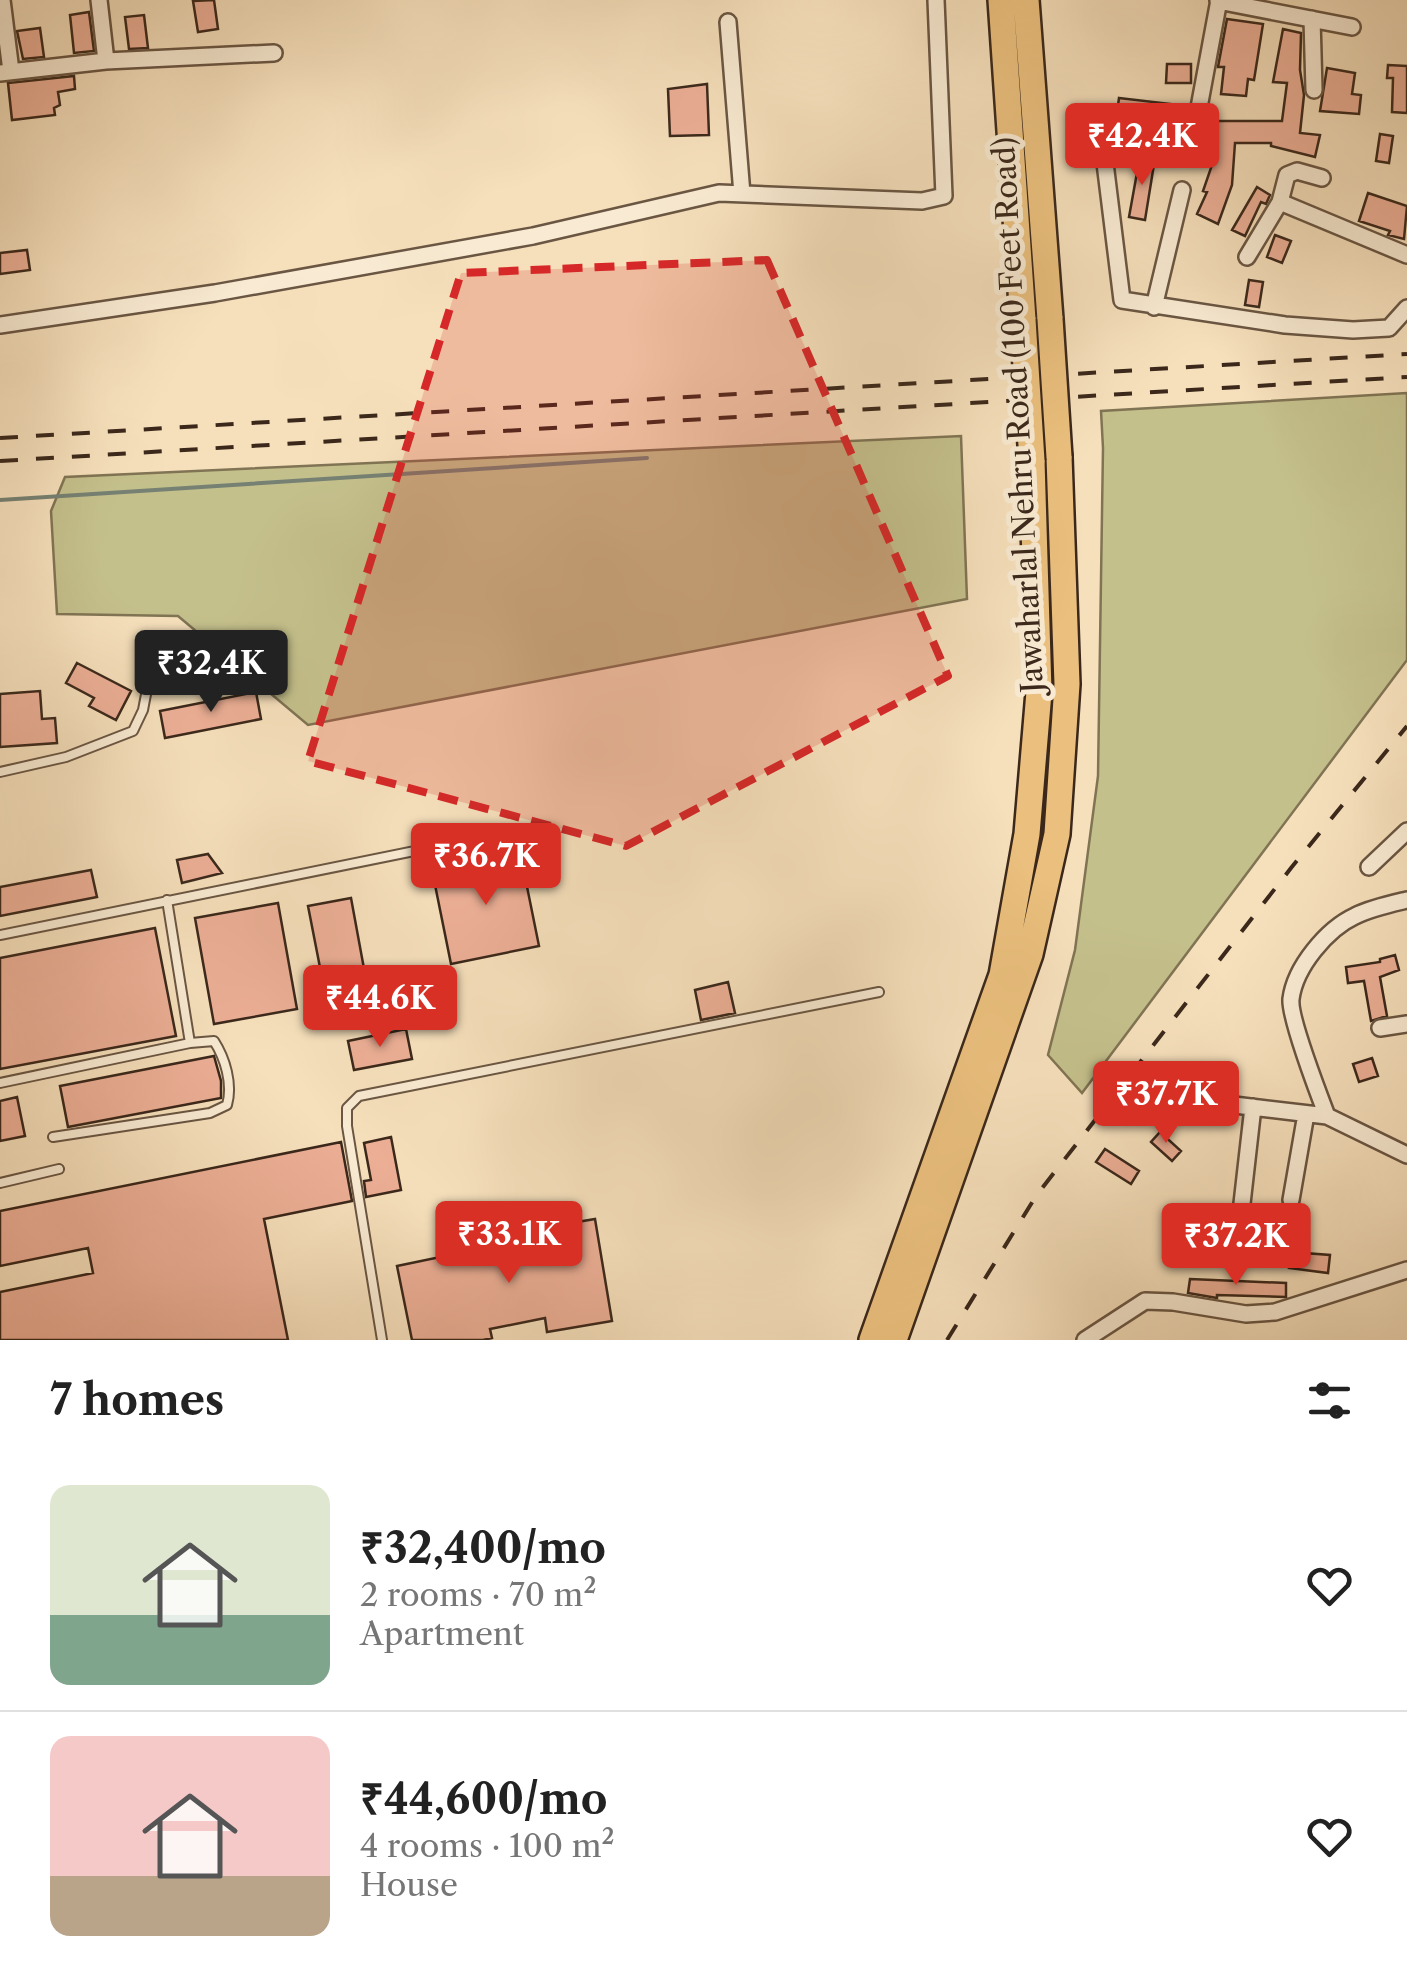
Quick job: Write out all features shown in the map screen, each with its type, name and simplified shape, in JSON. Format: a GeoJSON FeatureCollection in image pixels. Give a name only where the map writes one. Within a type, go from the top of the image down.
{"type":"FeatureCollection","features":[{"type":"Feature","properties":{"kind":"main road","name":"Jawaharlal Nehru Road (100 Feet Road)"},"geometry":{"type":"LineString","coordinates":[[872,1340],[1002,974],[1027,834],[1039,692],[1032,461],[1001,0]]}},
{"type":"Feature","properties":{"kind":"main road","name":"Jawaharlal Nehru Road (100 Feet Road)"},"geometry":{"type":"LineString","coordinates":[[894,1340],[1030,954],[1057,834],[1067,684],[1050,319],[1026,0]]}},
{"type":"Feature","properties":{"kind":"street"},"geometry":{"type":"LineString","coordinates":[[2,0],[6,72],[274,53]]}},
{"type":"Feature","properties":{"kind":"street"},"geometry":{"type":"LineString","coordinates":[[99,0],[106,62]]}},
{"type":"Feature","properties":{"kind":"street"},"geometry":{"type":"LineString","coordinates":[[0,325],[216,293],[533,236],[719,194],[922,202],[944,196],[936,0]]}},
{"type":"Feature","properties":{"kind":"street"},"geometry":{"type":"LineString","coordinates":[[1352,27],[1219,1],[1195,129],[1189,135],[1168,140],[1109,130],[1104,155],[1122,300],[1286,325],[1353,330],[1389,328],[1407,308]]}},
{"type":"Feature","properties":{"kind":"street"},"geometry":{"type":"LineString","coordinates":[[1312,20],[1314,90]]}},
{"type":"Feature","properties":{"kind":"street"},"geometry":{"type":"LineString","coordinates":[[728,22],[742,194]]}},
{"type":"Feature","properties":{"kind":"street"},"geometry":{"type":"LineString","coordinates":[[1247,257],[1280,202],[1287,175],[1297,171],[1322,178]]}},
{"type":"Feature","properties":{"kind":"street"},"geometry":{"type":"LineString","coordinates":[[1154,307],[1182,190]]}},
{"type":"Feature","properties":{"kind":"street"},"geometry":{"type":"LineString","coordinates":[[1280,202],[1407,255]]}},
{"type":"Feature","properties":{"kind":"street"},"geometry":{"type":"LineString","coordinates":[[1369,867],[1407,830]]}},
{"type":"Feature","properties":{"kind":"street"},"geometry":{"type":"LineString","coordinates":[[1328,1116],[1290,1002],[1297,979],[1314,951],[1353,916],[1407,900]]}},
{"type":"Feature","properties":{"kind":"street"},"geometry":{"type":"LineString","coordinates":[[1380,1028],[1407,1024]]}},
{"type":"Feature","properties":{"kind":"street"},"geometry":{"type":"LineString","coordinates":[[1226,1104],[1328,1116],[1407,1155]]}},
{"type":"Feature","properties":{"kind":"street"},"geometry":{"type":"LineString","coordinates":[[1240,1221],[1253,1107]]}},
{"type":"Feature","properties":{"kind":"street"},"geometry":{"type":"LineString","coordinates":[[1291,1200],[1306,1114]]}},
{"type":"Feature","properties":{"kind":"street"},"geometry":{"type":"LineString","coordinates":[[1085,1340],[1145,1301],[1246,1314],[1275,1312],[1407,1270]]}},
{"type":"Feature","properties":{"kind":"lane"},"geometry":{"type":"LineString","coordinates":[[0,772],[66,757],[133,731],[144,710],[148,684]]}},
{"type":"Feature","properties":{"kind":"lane"},"geometry":{"type":"LineString","coordinates":[[0,934],[523,830]]}},
{"type":"Feature","properties":{"kind":"lane"},"geometry":{"type":"LineString","coordinates":[[167,900],[190,1042]]}},
{"type":"Feature","properties":{"kind":"lane"},"geometry":{"type":"LineString","coordinates":[[382,1340],[347,1126],[347,1108],[359,1096],[879,992]]}},
{"type":"Feature","properties":{"kind":"lane"},"geometry":{"type":"LineString","coordinates":[[0,1083],[190,1042],[214,1040],[220,1050],[231,1091],[227,1104],[210,1112],[53,1137]]}},
{"type":"Feature","properties":{"kind":"lane"},"geometry":{"type":"LineString","coordinates":[[0,1183],[59,1170]]}},
{"type":"Feature","properties":{"kind":"highlighted area"},"geometry":{"type":"Polygon","coordinates":[[[767,260],[948,676],[626,846],[308,761],[461,273],[767,260]]]}},
{"type":"Feature","properties":{"kind":"shaded area"},"geometry":{"type":"Polygon","coordinates":[[[1407,393],[1407,660],[1082,1093],[1048,1055],[1075,950],[1098,776],[1101,411],[1407,393]]]}},
{"type":"Feature","properties":{"kind":"shaded area"},"geometry":{"type":"Polygon","coordinates":[[[961,436],[967,599],[308,725],[178,616],[57,614],[51,511],[65,477],[961,436]]]}},
{"type":"Feature","properties":{"kind":"building"},"geometry":{"type":"Polygon","coordinates":[[[214,0],[218,29],[198,32],[193,1],[214,0]]]}},
{"type":"Feature","properties":{"kind":"building"},"geometry":{"type":"Polygon","coordinates":[[[89,12],[94,51],[74,53],[70,15],[89,12]]]}},
{"type":"Feature","properties":{"kind":"building"},"geometry":{"type":"Polygon","coordinates":[[[144,15],[148,48],[129,49],[125,17],[144,15]]]}},
{"type":"Feature","properties":{"kind":"building"},"geometry":{"type":"Polygon","coordinates":[[[1227,19],[1263,24],[1254,80],[1248,79],[1246,96],[1221,94],[1224,67],[1218,67],[1227,19]]]}},
{"type":"Feature","properties":{"kind":"building"},"geometry":{"type":"Polygon","coordinates":[[[40,28],[44,57],[23,59],[17,31],[40,28]]]}},
{"type":"Feature","properties":{"kind":"building"},"geometry":{"type":"Polygon","coordinates":[[[1283,29],[1301,33],[1304,95],[1300,133],[1320,135],[1315,157],[1271,143],[1235,143],[1232,185],[1218,224],[1197,214],[1207,192],[1203,191],[1212,165],[1205,165],[1206,152],[1213,153],[1214,121],[1282,121],[1287,83],[1273,82],[1283,29]]]}},
{"type":"Feature","properties":{"kind":"building"},"geometry":{"type":"Polygon","coordinates":[[[1167,64],[1191,64],[1191,83],[1166,83],[1167,64]]]}},
{"type":"Feature","properties":{"kind":"building"},"geometry":{"type":"Polygon","coordinates":[[[1388,65],[1407,66],[1407,113],[1392,112],[1393,78],[1387,78],[1388,65]]]}},
{"type":"Feature","properties":{"kind":"building"},"geometry":{"type":"Polygon","coordinates":[[[1327,68],[1355,73],[1352,94],[1361,95],[1359,114],[1320,111],[1327,68]]]}},
{"type":"Feature","properties":{"kind":"building"},"geometry":{"type":"Polygon","coordinates":[[[74,76],[75,89],[58,92],[60,105],[54,108],[55,115],[12,120],[8,83],[74,76]]]}},
{"type":"Feature","properties":{"kind":"building"},"geometry":{"type":"Polygon","coordinates":[[[707,84],[709,135],[670,136],[668,89],[707,84]]]}},
{"type":"Feature","properties":{"kind":"building"},"geometry":{"type":"Polygon","coordinates":[[[1119,98],[1188,106],[1185,123],[1149,121],[1148,127],[1116,120],[1119,98]]]}},
{"type":"Feature","properties":{"kind":"building"},"geometry":{"type":"Polygon","coordinates":[[[1380,134],[1393,136],[1389,163],[1376,161],[1380,134]]]}},
{"type":"Feature","properties":{"kind":"building"},"geometry":{"type":"Polygon","coordinates":[[[1140,156],[1155,158],[1145,220],[1129,217],[1140,156]]]}},
{"type":"Feature","properties":{"kind":"building"},"geometry":{"type":"Polygon","coordinates":[[[1257,187],[1270,195],[1266,204],[1261,202],[1245,236],[1232,230],[1257,187]]]}},
{"type":"Feature","properties":{"kind":"building"},"geometry":{"type":"Polygon","coordinates":[[[1368,193],[1407,206],[1404,239],[1359,221],[1368,193]]]}},
{"type":"Feature","properties":{"kind":"building"},"geometry":{"type":"Polygon","coordinates":[[[1275,235],[1291,241],[1282,263],[1267,257],[1275,235]]]}},
{"type":"Feature","properties":{"kind":"building"},"geometry":{"type":"Polygon","coordinates":[[[27,250],[30,270],[0,274],[0,253],[27,250]]]}},
{"type":"Feature","properties":{"kind":"building"},"geometry":{"type":"Polygon","coordinates":[[[1249,280],[1263,282],[1259,307],[1245,305],[1249,280]]]}},
{"type":"Feature","properties":{"kind":"building"},"geometry":{"type":"Polygon","coordinates":[[[77,663],[131,691],[116,720],[89,706],[94,698],[66,683],[77,663]]]}},
{"type":"Feature","properties":{"kind":"building"},"geometry":{"type":"Polygon","coordinates":[[[40,691],[42,719],[55,718],[57,743],[0,747],[0,694],[40,691]]]}},
{"type":"Feature","properties":{"kind":"building"},"geometry":{"type":"Polygon","coordinates":[[[256,692],[261,719],[165,738],[160,711],[256,692]]]}},
{"type":"Feature","properties":{"kind":"building"},"geometry":{"type":"Polygon","coordinates":[[[520,852],[539,946],[451,964],[432,870],[520,852]]]}},
{"type":"Feature","properties":{"kind":"building"},"geometry":{"type":"Polygon","coordinates":[[[208,854],[222,873],[182,883],[177,860],[208,854]]]}},
{"type":"Feature","properties":{"kind":"building"},"geometry":{"type":"Polygon","coordinates":[[[91,870],[97,897],[0,916],[0,887],[91,870]]]}},
{"type":"Feature","properties":{"kind":"building"},"geometry":{"type":"Polygon","coordinates":[[[351,898],[367,985],[325,993],[308,906],[351,898]]]}},
{"type":"Feature","properties":{"kind":"building"},"geometry":{"type":"Polygon","coordinates":[[[278,903],[297,1009],[214,1024],[195,918],[278,903]]]}},
{"type":"Feature","properties":{"kind":"building"},"geometry":{"type":"Polygon","coordinates":[[[155,928],[176,1036],[0,1069],[0,958],[155,928]]]}},
{"type":"Feature","properties":{"kind":"building"},"geometry":{"type":"Polygon","coordinates":[[[1395,955],[1399,970],[1380,977],[1387,1016],[1371,1021],[1364,981],[1348,983],[1346,967],[1380,962],[1395,955]]]}},
{"type":"Feature","properties":{"kind":"building"},"geometry":{"type":"Polygon","coordinates":[[[728,982],[735,1013],[701,1020],[695,990],[728,982]]]}},
{"type":"Feature","properties":{"kind":"building"},"geometry":{"type":"Polygon","coordinates":[[[406,1029],[412,1059],[354,1070],[348,1041],[406,1029]]]}},
{"type":"Feature","properties":{"kind":"building"},"geometry":{"type":"Polygon","coordinates":[[[214,1056],[221,1098],[68,1127],[60,1086],[214,1056]]]}},
{"type":"Feature","properties":{"kind":"building"},"geometry":{"type":"Polygon","coordinates":[[[1372,1058],[1378,1076],[1359,1082],[1353,1064],[1372,1058]]]}},
{"type":"Feature","properties":{"kind":"building"},"geometry":{"type":"Polygon","coordinates":[[[17,1097],[25,1136],[0,1141],[0,1101],[17,1097]]]}},
{"type":"Feature","properties":{"kind":"building"},"geometry":{"type":"Polygon","coordinates":[[[1160,1132],[1181,1151],[1172,1161],[1151,1142],[1160,1132]]]}},
{"type":"Feature","properties":{"kind":"building"},"geometry":{"type":"Polygon","coordinates":[[[391,1137],[401,1190],[366,1197],[364,1181],[371,1180],[364,1143],[391,1137]]]}},
{"type":"Feature","properties":{"kind":"building"},"geometry":{"type":"Polygon","coordinates":[[[341,1142],[352,1201],[264,1219],[288,1340],[0,1340],[0,1292],[93,1273],[88,1248],[0,1266],[0,1211],[341,1142]]]}},
{"type":"Feature","properties":{"kind":"building"},"geometry":{"type":"Polygon","coordinates":[[[1105,1149],[1139,1171],[1131,1184],[1096,1162],[1105,1149]]]}},
{"type":"Feature","properties":{"kind":"building"},"geometry":{"type":"Polygon","coordinates":[[[1192,1208],[1213,1210],[1208,1249],[1186,1246],[1192,1208]]]}},
{"type":"Feature","properties":{"kind":"building"},"geometry":{"type":"Polygon","coordinates":[[[595,1219],[612,1321],[547,1332],[545,1318],[490,1329],[492,1338],[483,1340],[412,1340],[397,1266],[532,1238],[530,1230],[595,1219]]]}},
{"type":"Feature","properties":{"kind":"building"},"geometry":{"type":"Polygon","coordinates":[[[1291,1252],[1330,1255],[1328,1273],[1289,1268],[1291,1252]]]}},
{"type":"Feature","properties":{"kind":"building"},"geometry":{"type":"Polygon","coordinates":[[[1190,1279],[1286,1283],[1286,1297],[1217,1298],[1188,1293],[1190,1279]]]}},
{"type":"Feature","properties":{"kind":"waterway"},"geometry":{"type":"LineString","coordinates":[[0,500],[647,458]]}},
{"type":"Feature","properties":{"kind":"railway"},"geometry":{"type":"LineString","coordinates":[[0,438],[1407,354]]}},
{"type":"Feature","properties":{"kind":"railway"},"geometry":{"type":"LineString","coordinates":[[0,461],[1407,377]]}},
{"type":"Feature","properties":{"kind":"railway"},"geometry":{"type":"LineString","coordinates":[[947,1340],[1036,1196],[1291,868],[1407,726]]}}]}
